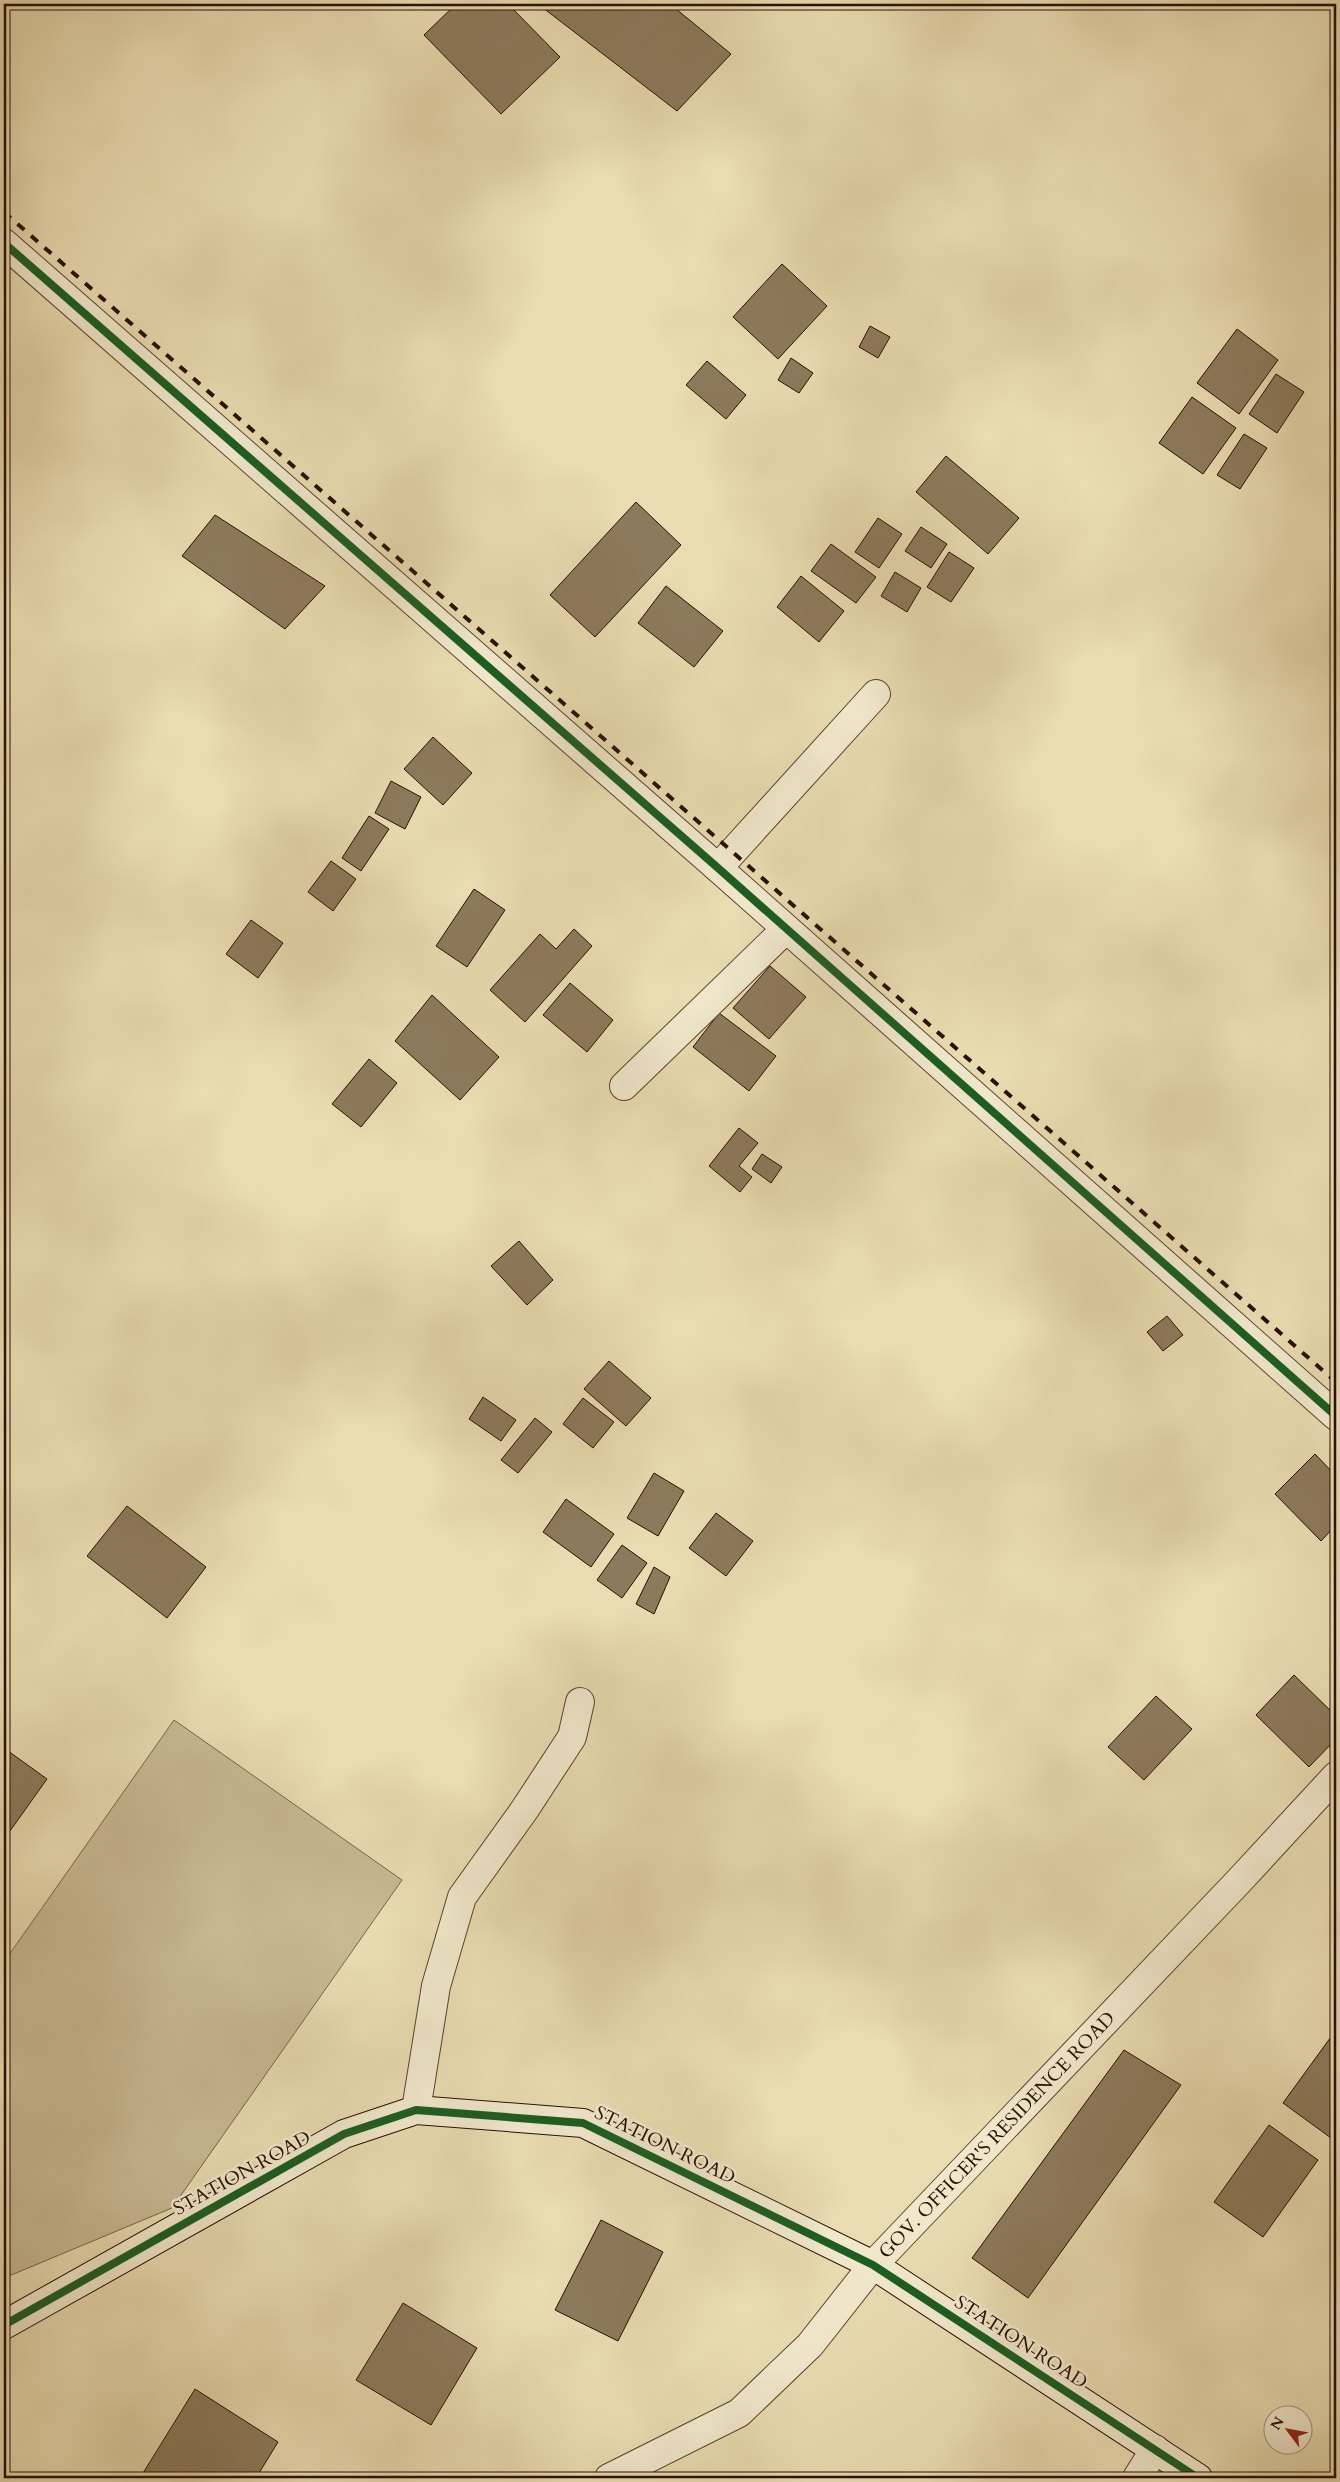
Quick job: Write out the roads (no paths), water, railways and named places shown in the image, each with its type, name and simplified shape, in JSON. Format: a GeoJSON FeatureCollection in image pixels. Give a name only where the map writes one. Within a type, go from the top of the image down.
{"type":"FeatureCollection","features":[{"type":"Feature","properties":{"kind":"street"},"geometry":{"type":"LineString","coordinates":[[4,243],[718,868],[1336,1416]]}},
{"type":"Feature","properties":{"kind":"street"},"geometry":{"type":"LineString","coordinates":[[718,868],[876,694]]}},
{"type":"Feature","properties":{"kind":"street"},"geometry":{"type":"LineString","coordinates":[[624,1086],[786,929]]}},
{"type":"Feature","properties":{"kind":"street"},"geometry":{"type":"LineString","coordinates":[[416,2110],[436,1986],[462,1897],[525,1809],[572,1737],[580,1702]]}},
{"type":"Feature","properties":{"kind":"street","name":"GOV. OFFICER'S RESIDENCE ROAD"},"geometry":{"type":"LineString","coordinates":[[609,2478],[739,2413],[810,2345],[873,2265],[1239,1881],[1336,1776]]}},
{"type":"Feature","properties":{"kind":"street","name":"STATION ROAD"},"geometry":{"type":"LineString","coordinates":[[4,2326],[344,2134],[416,2110],[583,2123],[873,2265],[1198,2478]]}},
{"type":"Feature","properties":{"kind":"street"},"geometry":{"type":"LineString","coordinates":[[1137,2478],[1155,2449]]}},
{"type":"Feature","properties":{"kind":"railway"},"geometry":{"type":"LineString","coordinates":[[4,212],[1336,1382]]}}]}
